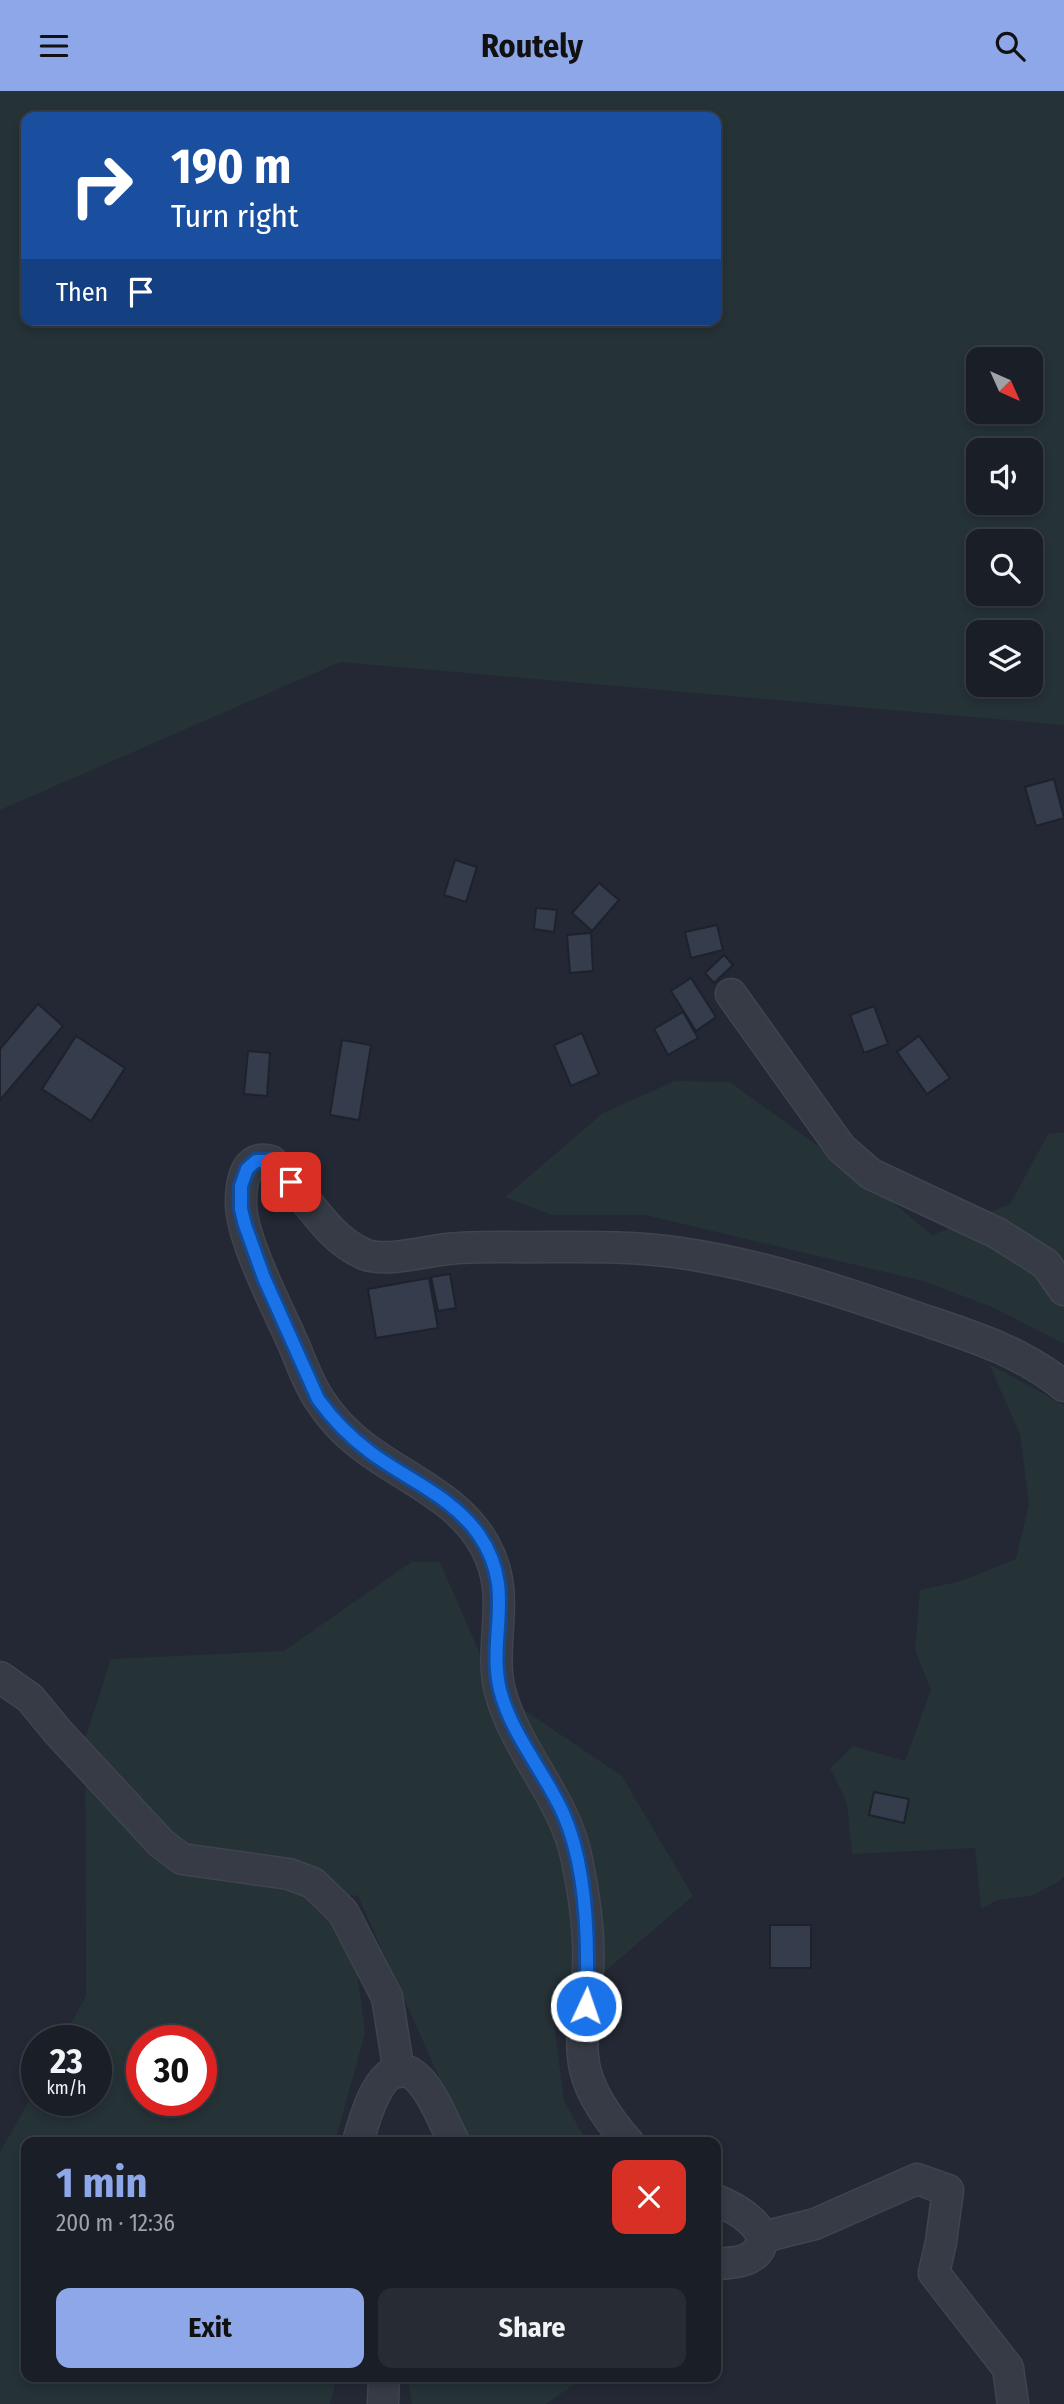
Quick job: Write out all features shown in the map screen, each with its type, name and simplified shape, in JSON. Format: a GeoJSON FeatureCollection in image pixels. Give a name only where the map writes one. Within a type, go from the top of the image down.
{"type":"FeatureCollection","features":[{"type":"Feature","properties":{"kind":"street"},"geometry":{"type":"LineString","coordinates":[[731,994],[841,1148],[871,1174],[997,1233],[1046,1264],[1064,1290]]}},
{"type":"Feature","properties":{"kind":"street"},"geometry":{"type":"LineString","coordinates":[[624,2137],[604,2110],[590,2085],[585,2068],[583,2049],[588,1963],[577,1859],[562,1811],[520,1738],[500,1690],[496,1667],[500,1603],[493,1563],[480,1536],[457,1510],[353,1439],[318,1399],[268,1288],[245,1225],[241,1209],[241,1186],[247,1169],[256,1161],[271,1161],[334,1232],[353,1248],[372,1257],[448,1249],[507,1247],[629,1249],[679,1253],[734,1262],[867,1300],[953,1330],[1021,1356],[1042,1368],[1064,1386]]}},
{"type":"Feature","properties":{"kind":"street"},"geometry":{"type":"LineString","coordinates":[[0,1677],[30,1699],[161,1843],[182,1859],[289,1874],[313,1883],[323,1892],[343,1912],[387,1997],[399,2072]]}},
{"type":"Feature","properties":{"kind":"street"},"geometry":{"type":"LineString","coordinates":[[360,2137],[378,2086],[399,2072],[411,2073],[422,2083],[451,2137]]}},
{"type":"Feature","properties":{"kind":"street"},"geometry":{"type":"LineString","coordinates":[[763,2237],[815,2224],[917,2179],[948,2190],[934,2273],[1007,2368],[1013,2404]]}},
{"type":"Feature","properties":{"kind":"street"},"geometry":{"type":"LineString","coordinates":[[721,2202],[741,2212],[757,2226],[763,2237],[759,2250],[750,2259],[721,2263]]}},
{"type":"Feature","properties":{"kind":"street"},"geometry":{"type":"LineString","coordinates":[[383,2404],[384,2382]]}},
{"type":"Feature","properties":{"kind":"shaded area"},"geometry":{"type":"Polygon","coordinates":[[[0,91],[1064,91],[1064,725],[340,662],[0,810],[0,91]]]}},
{"type":"Feature","properties":{"kind":"shaded area"},"geometry":{"type":"Polygon","coordinates":[[[675,1081],[730,1082],[877,1189],[932,1235],[1010,1204],[1048,1134],[1064,1132],[1064,1344],[992,1307],[923,1281],[645,1215],[552,1215],[505,1197],[603,1113],[675,1081]]]}},
{"type":"Feature","properties":{"kind":"shaded area"},"geometry":{"type":"Polygon","coordinates":[[[989,1364],[1064,1405],[1064,1876],[1031,1896],[997,1900],[981,1909],[975,1848],[852,1854],[847,1803],[830,1768],[853,1746],[905,1761],[931,1690],[915,1650],[920,1590],[961,1581],[1016,1559],[1029,1504],[1020,1434],[989,1364]]]}},
{"type":"Feature","properties":{"kind":"shaded area"},"geometry":{"type":"Polygon","coordinates":[[[411,1562],[440,1562],[496,1691],[622,1776],[693,1896],[553,2016],[564,2101],[584,2137],[466,2137],[358,1896],[314,1892],[356,1964],[365,2033],[336,2137],[21,2137],[21,2382],[336,2382],[330,2404],[0,2404],[0,2152],[21,2115],[112,2116],[112,2025],[70,2025],[86,1996],[85,1739],[111,1659],[284,1651],[411,1562]]]}},
{"type":"Feature","properties":{"kind":"shaded area"},"geometry":{"type":"Polygon","coordinates":[[[408,2382],[577,2382],[546,2404],[412,2404],[408,2382]]]}},
{"type":"Feature","properties":{"kind":"building"},"geometry":{"type":"Polygon","coordinates":[[[1054,779],[1064,818],[1036,826],[1025,787],[1054,779]]]}},
{"type":"Feature","properties":{"kind":"building"},"geometry":{"type":"Polygon","coordinates":[[[455,860],[477,867],[466,902],[444,895],[455,860]]]}},
{"type":"Feature","properties":{"kind":"building"},"geometry":{"type":"Polygon","coordinates":[[[599,883],[619,900],[592,931],[572,913],[599,883]]]}},
{"type":"Feature","properties":{"kind":"building"},"geometry":{"type":"Polygon","coordinates":[[[536,908],[557,910],[554,932],[534,929],[536,908]]]}},
{"type":"Feature","properties":{"kind":"building"},"geometry":{"type":"Polygon","coordinates":[[[717,925],[723,950],[691,958],[685,932],[717,925]]]}},
{"type":"Feature","properties":{"kind":"building"},"geometry":{"type":"Polygon","coordinates":[[[591,933],[593,971],[570,973],[567,935],[591,933]]]}},
{"type":"Feature","properties":{"kind":"building"},"geometry":{"type":"Polygon","coordinates":[[[724,955],[733,965],[714,983],[705,973],[724,955]]]}},
{"type":"Feature","properties":{"kind":"building"},"geometry":{"type":"Polygon","coordinates":[[[691,978],[716,1017],[696,1031],[671,991],[691,978]]]}},
{"type":"Feature","properties":{"kind":"building"},"geometry":{"type":"Polygon","coordinates":[[[38,1004],[63,1026],[0,1100],[0,1049],[38,1004]]]}},
{"type":"Feature","properties":{"kind":"building"},"geometry":{"type":"Polygon","coordinates":[[[874,1006],[888,1044],[864,1053],[850,1015],[874,1006]]]}},
{"type":"Feature","properties":{"kind":"building"},"geometry":{"type":"Polygon","coordinates":[[[683,1012],[698,1038],[668,1055],[654,1029],[683,1012]]]}},
{"type":"Feature","properties":{"kind":"building"},"geometry":{"type":"Polygon","coordinates":[[[582,1033],[599,1074],[571,1086],[554,1045],[582,1033]]]}},
{"type":"Feature","properties":{"kind":"building"},"geometry":{"type":"Polygon","coordinates":[[[76,1036],[125,1068],[91,1121],[42,1089],[76,1036]]]}},
{"type":"Feature","properties":{"kind":"building"},"geometry":{"type":"Polygon","coordinates":[[[919,1036],[950,1078],[927,1094],[897,1052],[919,1036]]]}},
{"type":"Feature","properties":{"kind":"building"},"geometry":{"type":"Polygon","coordinates":[[[342,1040],[371,1045],[359,1120],[330,1115],[342,1040]]]}},
{"type":"Feature","properties":{"kind":"building"},"geometry":{"type":"Polygon","coordinates":[[[248,1051],[270,1053],[267,1096],[244,1094],[248,1051]]]}},
{"type":"Feature","properties":{"kind":"building"},"geometry":{"type":"Polygon","coordinates":[[[450,1274],[456,1308],[438,1311],[431,1277],[450,1274]]]}},
{"type":"Feature","properties":{"kind":"building"},"geometry":{"type":"Polygon","coordinates":[[[429,1278],[438,1328],[376,1338],[368,1289],[429,1278]]]}},
{"type":"Feature","properties":{"kind":"building"},"geometry":{"type":"Polygon","coordinates":[[[874,1792],[909,1799],[904,1823],[869,1815],[874,1792]]]}},
{"type":"Feature","properties":{"kind":"building"},"geometry":{"type":"Polygon","coordinates":[[[770,1925],[811,1925],[811,1968],[770,1968],[770,1925]]]}},
{"type":"Feature","properties":{"kind":"route"},"geometry":{"type":"LineString","coordinates":[[291,1182],[271,1161],[256,1161],[243,1177],[241,1209],[256,1258],[318,1399],[353,1439],[457,1510],[480,1536],[493,1563],[500,1603],[496,1667],[500,1690],[520,1738],[562,1811],[577,1859],[588,1963],[586,2006]]}}]}
